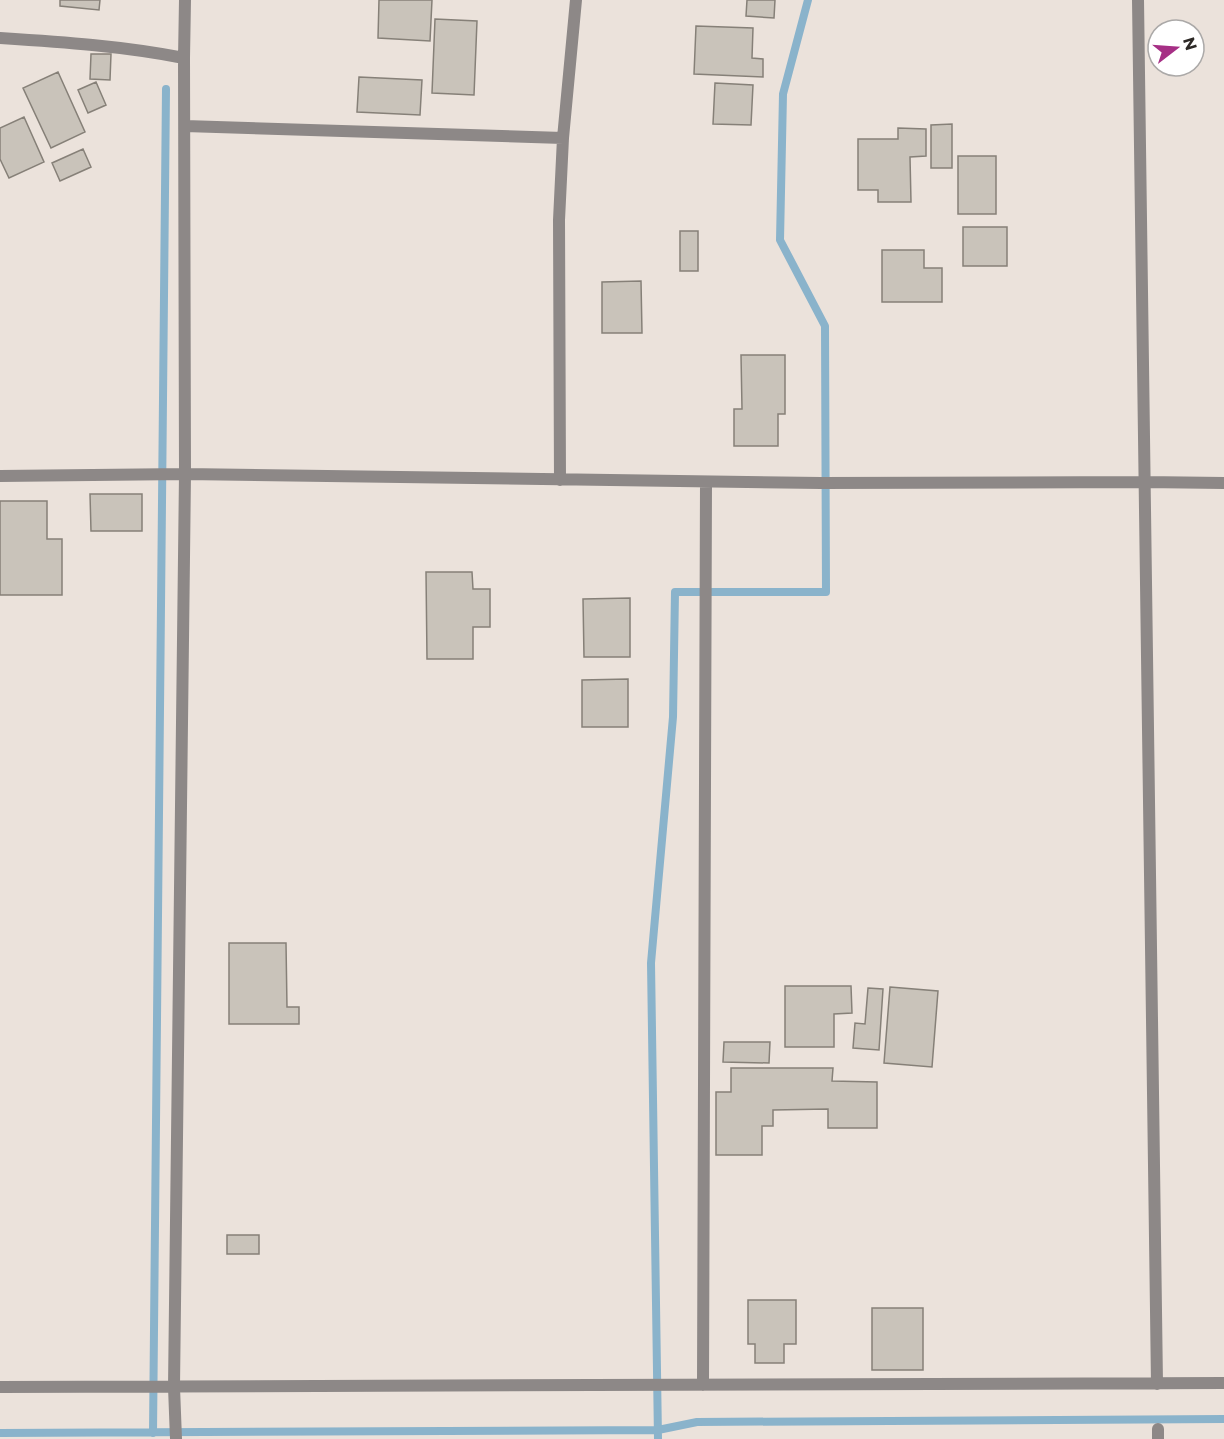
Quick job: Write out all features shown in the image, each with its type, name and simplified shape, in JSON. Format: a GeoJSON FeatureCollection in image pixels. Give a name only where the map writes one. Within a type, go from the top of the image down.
{"type":"FeatureCollection","features":[{"type":"Feature","properties":{"kind":"street"},"geometry":{"type":"LineString","coordinates":[[176,1439],[174,1387],[185,0]]}},
{"type":"Feature","properties":{"kind":"street"},"geometry":{"type":"LineString","coordinates":[[560,480],[559,219],[563,138],[576,0]]}},
{"type":"Feature","properties":{"kind":"street"},"geometry":{"type":"LineString","coordinates":[[1138,0],[1157,1384]]}},
{"type":"Feature","properties":{"kind":"street"},"geometry":{"type":"LineString","coordinates":[[0,38],[71,42],[184,58]]}},
{"type":"Feature","properties":{"kind":"street"},"geometry":{"type":"LineString","coordinates":[[185,126],[563,138]]}},
{"type":"Feature","properties":{"kind":"street"},"geometry":{"type":"LineString","coordinates":[[0,476],[180,475],[821,483],[1224,483]]}},
{"type":"Feature","properties":{"kind":"street"},"geometry":{"type":"LineString","coordinates":[[703,1386],[706,482]]}},
{"type":"Feature","properties":{"kind":"street"},"geometry":{"type":"LineString","coordinates":[[0,1388],[1224,1383]]}},
{"type":"Feature","properties":{"kind":"building"},"geometry":{"type":"Polygon","coordinates":[[[60,0],[100,0],[99,10],[60,6],[60,0]]]}},
{"type":"Feature","properties":{"kind":"building"},"geometry":{"type":"Polygon","coordinates":[[[379,0],[432,0],[430,41],[378,38],[379,0]]]}},
{"type":"Feature","properties":{"kind":"building"},"geometry":{"type":"Polygon","coordinates":[[[747,0],[775,0],[774,18],[746,16],[747,0]]]}},
{"type":"Feature","properties":{"kind":"building"},"geometry":{"type":"Polygon","coordinates":[[[435,19],[477,21],[474,95],[432,93],[435,19]]]}},
{"type":"Feature","properties":{"kind":"building"},"geometry":{"type":"Polygon","coordinates":[[[696,26],[753,28],[752,58],[763,59],[763,77],[694,74],[696,26]]]}},
{"type":"Feature","properties":{"kind":"building"},"geometry":{"type":"Polygon","coordinates":[[[91,54],[111,54],[110,80],[90,79],[91,54]]]}},
{"type":"Feature","properties":{"kind":"building"},"geometry":{"type":"Polygon","coordinates":[[[58,72],[85,132],[51,148],[23,88],[58,72]]]}},
{"type":"Feature","properties":{"kind":"building"},"geometry":{"type":"Polygon","coordinates":[[[359,77],[422,80],[420,115],[357,112],[359,77]]]}},
{"type":"Feature","properties":{"kind":"building"},"geometry":{"type":"Polygon","coordinates":[[[96,82],[106,105],[88,113],[78,90],[96,82]]]}},
{"type":"Feature","properties":{"kind":"building"},"geometry":{"type":"Polygon","coordinates":[[[715,83],[753,85],[751,125],[713,124],[715,83]]]}},
{"type":"Feature","properties":{"kind":"building"},"geometry":{"type":"Polygon","coordinates":[[[24,117],[44,162],[9,178],[0,159],[0,128],[24,117]]]}},
{"type":"Feature","properties":{"kind":"building"},"geometry":{"type":"Polygon","coordinates":[[[952,124],[952,168],[931,168],[931,125],[952,124]]]}},
{"type":"Feature","properties":{"kind":"building"},"geometry":{"type":"Polygon","coordinates":[[[898,128],[926,129],[926,156],[910,157],[911,202],[878,202],[878,190],[858,190],[858,139],[898,139],[898,128]]]}},
{"type":"Feature","properties":{"kind":"building"},"geometry":{"type":"Polygon","coordinates":[[[83,149],[91,167],[60,181],[52,163],[83,149]]]}},
{"type":"Feature","properties":{"kind":"building"},"geometry":{"type":"Polygon","coordinates":[[[958,156],[996,156],[996,214],[958,214],[958,156]]]}},
{"type":"Feature","properties":{"kind":"building"},"geometry":{"type":"Polygon","coordinates":[[[963,227],[1007,227],[1007,266],[963,266],[963,227]]]}},
{"type":"Feature","properties":{"kind":"building"},"geometry":{"type":"Polygon","coordinates":[[[680,231],[698,231],[698,271],[680,271],[680,231]]]}},
{"type":"Feature","properties":{"kind":"building"},"geometry":{"type":"Polygon","coordinates":[[[882,250],[924,250],[924,268],[942,268],[942,302],[882,302],[882,250]]]}},
{"type":"Feature","properties":{"kind":"building"},"geometry":{"type":"Polygon","coordinates":[[[641,281],[642,333],[602,333],[602,282],[641,281]]]}},
{"type":"Feature","properties":{"kind":"building"},"geometry":{"type":"Polygon","coordinates":[[[741,355],[785,355],[785,414],[778,414],[778,446],[734,446],[734,409],[742,409],[741,355]]]}},
{"type":"Feature","properties":{"kind":"building"},"geometry":{"type":"Polygon","coordinates":[[[90,494],[142,494],[142,531],[91,531],[90,494]]]}},
{"type":"Feature","properties":{"kind":"building"},"geometry":{"type":"Polygon","coordinates":[[[0,501],[47,501],[47,539],[62,539],[62,595],[0,595],[0,501]]]}},
{"type":"Feature","properties":{"kind":"building"},"geometry":{"type":"Polygon","coordinates":[[[426,572],[472,572],[473,589],[490,589],[490,627],[473,627],[473,659],[427,659],[426,572]]]}},
{"type":"Feature","properties":{"kind":"building"},"geometry":{"type":"Polygon","coordinates":[[[630,598],[630,657],[584,657],[583,599],[630,598]]]}},
{"type":"Feature","properties":{"kind":"building"},"geometry":{"type":"Polygon","coordinates":[[[628,679],[628,727],[582,727],[582,680],[628,679]]]}},
{"type":"Feature","properties":{"kind":"building"},"geometry":{"type":"Polygon","coordinates":[[[229,943],[286,943],[287,1007],[299,1007],[299,1024],[229,1024],[229,943]]]}},
{"type":"Feature","properties":{"kind":"building"},"geometry":{"type":"Polygon","coordinates":[[[785,986],[851,986],[852,1013],[834,1014],[834,1047],[785,1047],[785,986]]]}},
{"type":"Feature","properties":{"kind":"building"},"geometry":{"type":"Polygon","coordinates":[[[890,987],[938,991],[932,1067],[884,1063],[890,987]]]}},
{"type":"Feature","properties":{"kind":"building"},"geometry":{"type":"Polygon","coordinates":[[[868,988],[883,989],[879,1050],[853,1048],[855,1023],[865,1024],[868,988]]]}},
{"type":"Feature","properties":{"kind":"building"},"geometry":{"type":"Polygon","coordinates":[[[724,1042],[770,1042],[769,1063],[723,1062],[724,1042]]]}},
{"type":"Feature","properties":{"kind":"building"},"geometry":{"type":"Polygon","coordinates":[[[731,1068],[833,1068],[832,1081],[877,1082],[877,1128],[828,1128],[828,1109],[773,1110],[773,1126],[762,1126],[762,1155],[716,1155],[716,1092],[731,1092],[731,1068]]]}},
{"type":"Feature","properties":{"kind":"building"},"geometry":{"type":"Polygon","coordinates":[[[227,1235],[259,1235],[259,1254],[227,1254],[227,1235]]]}},
{"type":"Feature","properties":{"kind":"building"},"geometry":{"type":"Polygon","coordinates":[[[748,1300],[796,1300],[796,1344],[784,1344],[784,1363],[755,1363],[755,1344],[748,1344],[748,1300]]]}},
{"type":"Feature","properties":{"kind":"building"},"geometry":{"type":"Polygon","coordinates":[[[872,1308],[923,1308],[923,1370],[872,1370],[872,1308]]]}},
{"type":"Feature","properties":{"kind":"waterway"},"geometry":{"type":"LineString","coordinates":[[658,1439],[651,963],[673,717],[675,592],[826,592],[825,326],[780,240],[783,94],[808,0]]}},
{"type":"Feature","properties":{"kind":"waterway"},"geometry":{"type":"LineString","coordinates":[[153,1433],[166,89]]}},
{"type":"Feature","properties":{"kind":"waterway"},"geometry":{"type":"LineString","coordinates":[[0,1433],[658,1430],[697,1422],[1224,1419]]}}]}
